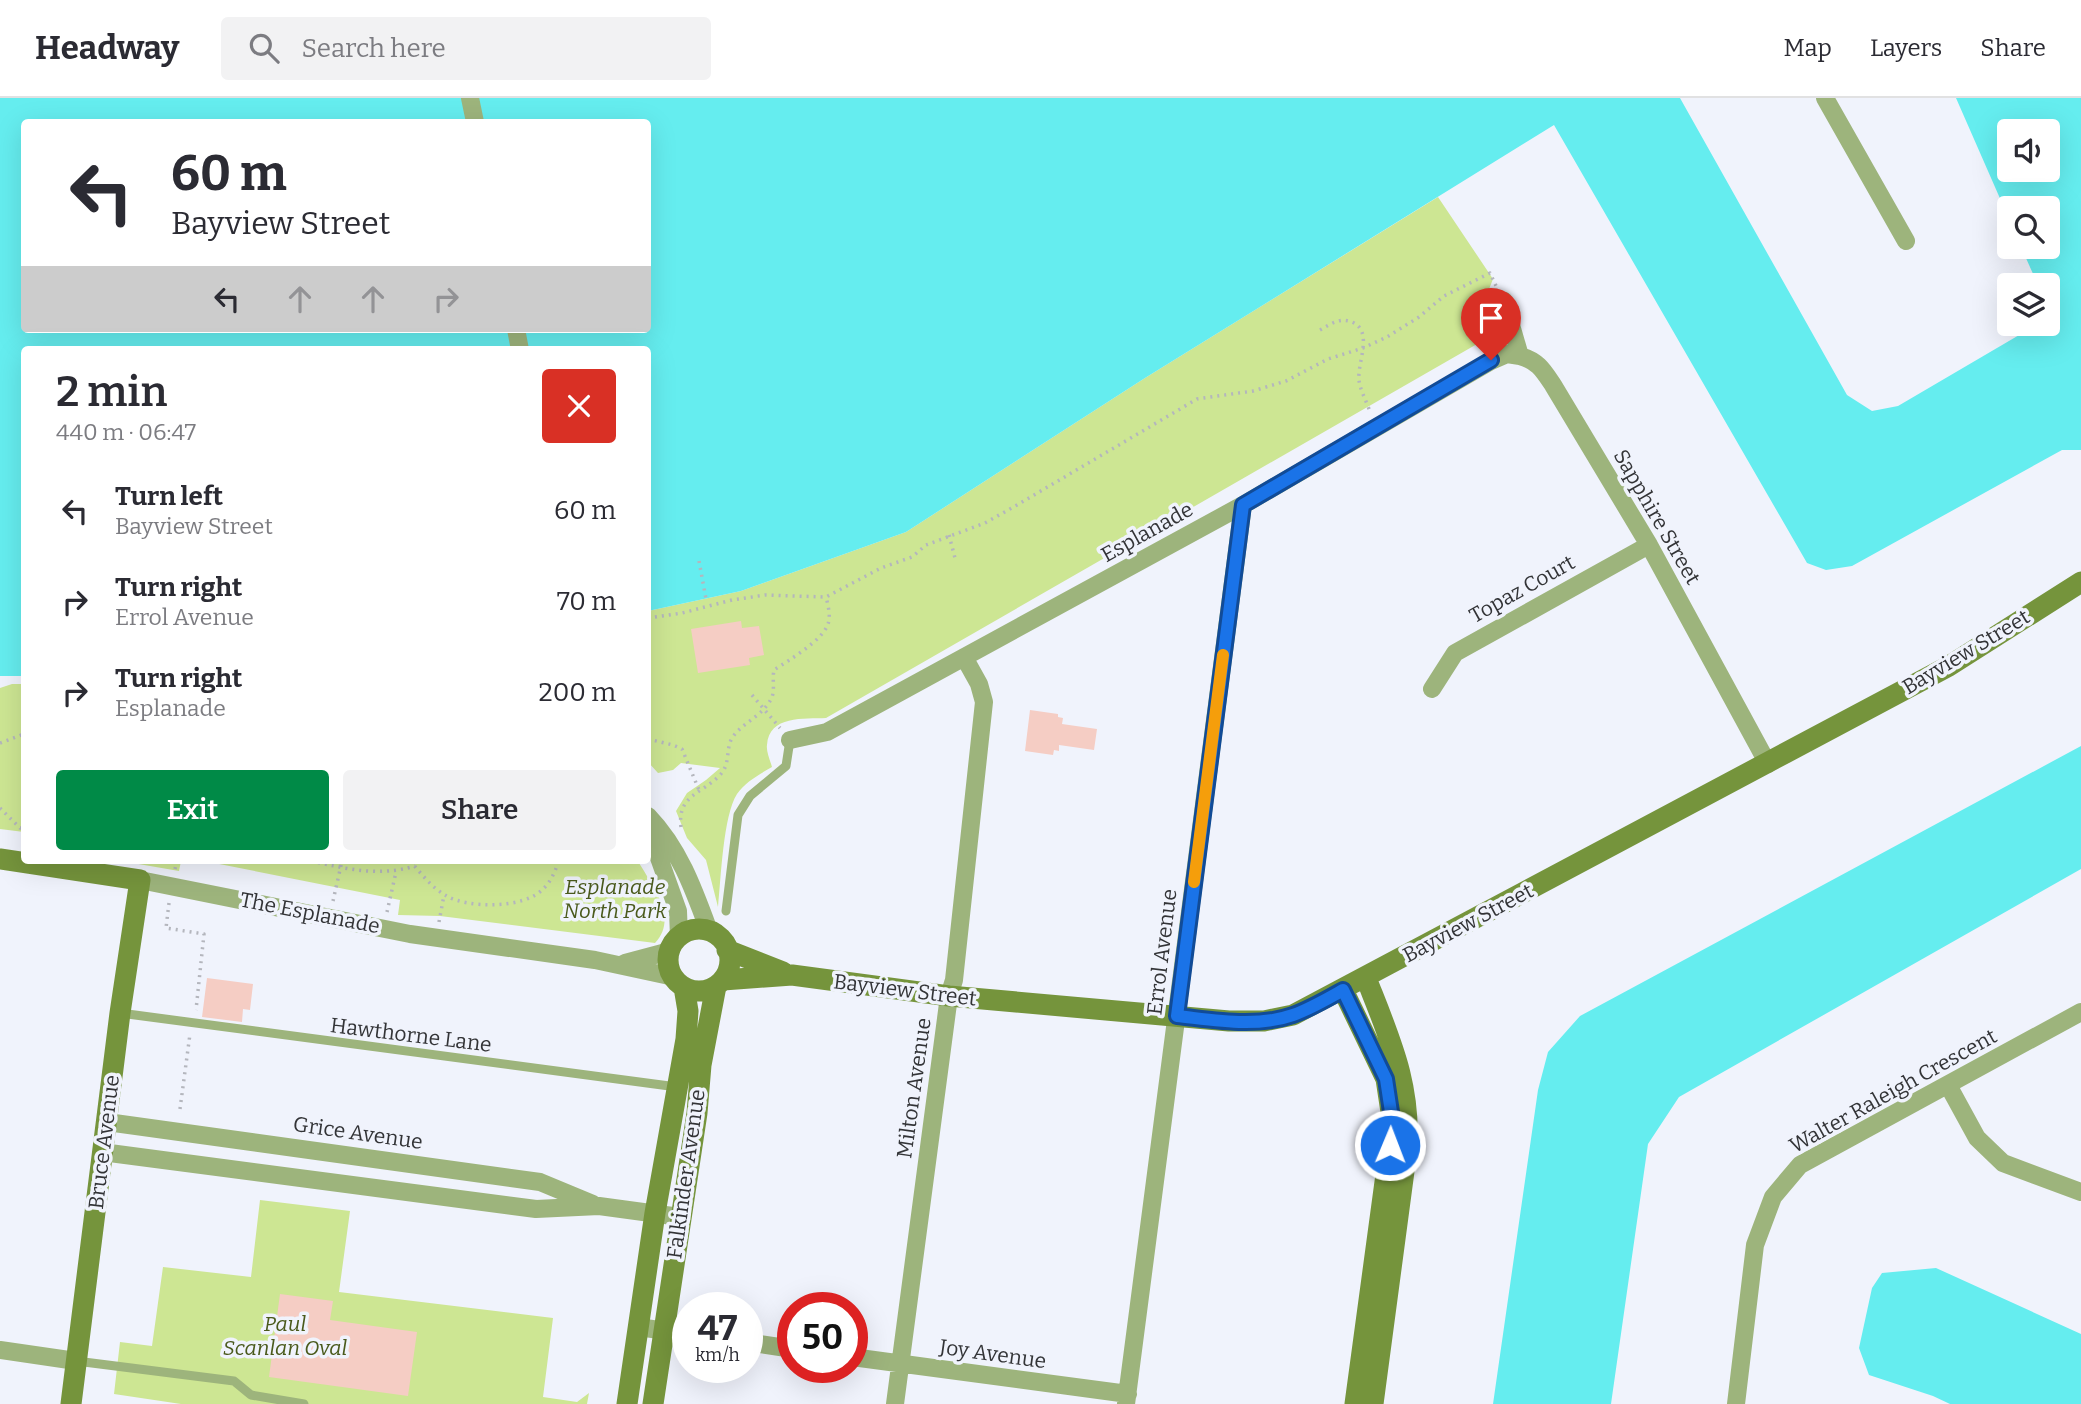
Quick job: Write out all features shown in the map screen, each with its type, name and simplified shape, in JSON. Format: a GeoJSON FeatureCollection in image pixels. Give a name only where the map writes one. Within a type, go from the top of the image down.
{"type":"FeatureCollection","features":[{"type":"Feature","properties":{"kind":"street"},"geometry":{"type":"LineString","coordinates":[[470,98],[474,119]]}},
{"type":"Feature","properties":{"kind":"street"},"geometry":{"type":"LineString","coordinates":[[1825,98],[1906,241]]}},
{"type":"Feature","properties":{"kind":"street"},"geometry":{"type":"LineString","coordinates":[[1504,301],[1520,356]]}},
{"type":"Feature","properties":{"kind":"street","name":"Esplanade"},"geometry":{"type":"LineString","coordinates":[[790,740],[827,732],[1243,505],[1491,360],[1507,354],[1520,356]]}},
{"type":"Feature","properties":{"kind":"street","name":"Sapphire Street"},"geometry":{"type":"LineString","coordinates":[[1520,356],[1532,359],[1540,365],[1649,545],[1768,764]]}},
{"type":"Feature","properties":{"kind":"street","name":"Errol Avenue"},"geometry":{"type":"LineString","coordinates":[[1127,1399],[1243,505]]}},
{"type":"Feature","properties":{"kind":"street","name":"Topaz Court"},"geometry":{"type":"LineString","coordinates":[[1432,689],[1455,653],[1649,545]]}},
{"type":"Feature","properties":{"kind":"street","name":"Bayview Street"},"geometry":{"type":"LineString","coordinates":[[727,950],[792,975],[949,996],[1239,1021],[1276,1019],[1302,1011],[1366,978],[1949,666],[2081,582]]}},
{"type":"Feature","properties":{"kind":"street","name":"Milton Avenue"},"geometry":{"type":"LineString","coordinates":[[895,1404],[949,996],[954,980],[984,702],[979,684],[964,657]]}},
{"type":"Feature","properties":{"kind":"street"},"geometry":{"type":"LineString","coordinates":[[651,819],[691,879],[709,931]]}},
{"type":"Feature","properties":{"kind":"street"},"geometry":{"type":"LineString","coordinates":[[651,835],[678,911],[674,944],[668,960],[679,982],[702,991],[720,983],[730,963],[727,950],[719,937],[699,929],[688,931],[674,944]]}},
{"type":"Feature","properties":{"kind":"street","name":"The Esplanade"},"geometry":{"type":"LineString","coordinates":[[0,859],[21,862]]}},
{"type":"Feature","properties":{"kind":"street","name":"The Esplanade"},"geometry":{"type":"LineString","coordinates":[[33,864],[140,880],[437,938],[621,964],[679,982]]}},
{"type":"Feature","properties":{"kind":"street","name":"Bruce Avenue"},"geometry":{"type":"LineString","coordinates":[[71,1404],[120,1013],[140,880]]}},
{"type":"Feature","properties":{"kind":"street","name":"The Esplanade"},"geometry":{"type":"LineString","coordinates":[[621,964],[674,944]]}},
{"type":"Feature","properties":{"kind":"street","name":"Bayview Street"},"geometry":{"type":"LineString","coordinates":[[720,983],[792,975]]}},
{"type":"Feature","properties":{"kind":"street"},"geometry":{"type":"LineString","coordinates":[[1366,978],[1400,1066],[1408,1119],[1407,1146],[1373,1404]]}},
{"type":"Feature","properties":{"kind":"street","name":"Falkinder Avenue"},"geometry":{"type":"LineString","coordinates":[[653,1404],[697,1112],[688,1088],[688,1022],[679,982]]}},
{"type":"Feature","properties":{"kind":"street","name":"Falkinder Avenue"},"geometry":{"type":"LineString","coordinates":[[626,1404],[655,1213],[688,1088],[720,983]]}},
{"type":"Feature","properties":{"kind":"street"},"geometry":{"type":"LineString","coordinates":[[1343,990],[1386,1079],[1391,1112],[1390,1145],[1355,1404]]}},
{"type":"Feature","properties":{"kind":"street","name":"Walter Raleigh Crescent"},"geometry":{"type":"LineString","coordinates":[[1735,1404],[1755,1245],[1773,1197],[1800,1165],[2081,1013]]}},
{"type":"Feature","properties":{"kind":"street"},"geometry":{"type":"LineString","coordinates":[[1948,1084],[1977,1138],[2003,1163],[2081,1192]]}},
{"type":"Feature","properties":{"kind":"street","name":"Grice Avenue"},"geometry":{"type":"LineString","coordinates":[[107,1122],[540,1182],[599,1206]]}},
{"type":"Feature","properties":{"kind":"street"},"geometry":{"type":"LineString","coordinates":[[143,1158],[148,1127]]}},
{"type":"Feature","properties":{"kind":"street","name":"Grice Avenue"},"geometry":{"type":"LineString","coordinates":[[102,1152],[536,1209],[599,1206],[680,1217]]}},
{"type":"Feature","properties":{"kind":"street"},"geometry":{"type":"LineString","coordinates":[[550,1209],[553,1187]]}},
{"type":"Feature","properties":{"kind":"street"},"geometry":{"type":"LineString","coordinates":[[638,1327],[672,1331]]}},
{"type":"Feature","properties":{"kind":"street"},"geometry":{"type":"LineString","coordinates":[[0,1350],[76,1361]]}},
{"type":"Feature","properties":{"kind":"street","name":"Joy Avenue"},"geometry":{"type":"LineString","coordinates":[[868,1359],[1127,1399]]}},
{"type":"Feature","properties":{"kind":"lane"},"geometry":{"type":"LineString","coordinates":[[726,911],[738,815],[750,796],[786,766],[790,740]]}},
{"type":"Feature","properties":{"kind":"lane","name":"Hawthorne Lane"},"geometry":{"type":"LineString","coordinates":[[120,1013],[688,1088]]}},
{"type":"Feature","properties":{"kind":"lane"},"geometry":{"type":"LineString","coordinates":[[76,1361],[234,1381],[251,1395],[304,1404]]}},
{"type":"Feature","properties":{"kind":"path"},"geometry":{"type":"LineString","coordinates":[[651,618],[765,595],[826,597],[881,568],[912,557],[926,545],[985,523],[1197,399],[1253,391],[1286,381],[1328,359],[1363,348],[1419,317],[1444,296],[1490,273],[1504,301]]}},
{"type":"Feature","properties":{"kind":"path"},"geometry":{"type":"LineString","coordinates":[[1321,330],[1336,321],[1351,322],[1361,331],[1363,348],[1359,380],[1376,428]]}},
{"type":"Feature","properties":{"kind":"path"},"geometry":{"type":"LineString","coordinates":[[948,535],[955,558]]}},
{"type":"Feature","properties":{"kind":"path"},"geometry":{"type":"LineString","coordinates":[[699,561],[706,599]]}},
{"type":"Feature","properties":{"kind":"path"},"geometry":{"type":"LineString","coordinates":[[681,830],[679,815],[688,798],[721,774],[728,762],[730,741],[764,709],[773,693],[774,670],[813,643],[828,625],[829,608],[826,597]]}},
{"type":"Feature","properties":{"kind":"path"},"geometry":{"type":"LineString","coordinates":[[752,695],[790,740]]}},
{"type":"Feature","properties":{"kind":"path"},"geometry":{"type":"LineString","coordinates":[[0,743],[21,735]]}},
{"type":"Feature","properties":{"kind":"path"},"geometry":{"type":"LineString","coordinates":[[651,740],[673,744],[682,749],[699,790]]}},
{"type":"Feature","properties":{"kind":"path"},"geometry":{"type":"LineString","coordinates":[[0,808],[21,828]]}},
{"type":"Feature","properties":{"kind":"path"},"geometry":{"type":"LineString","coordinates":[[175,869],[176,864]]}},
{"type":"Feature","properties":{"kind":"path"},"geometry":{"type":"LineString","coordinates":[[326,864],[380,873],[396,872],[415,866],[444,895],[468,904],[526,900],[544,889],[557,864]]}},
{"type":"Feature","properties":{"kind":"path"},"geometry":{"type":"LineString","coordinates":[[330,917],[342,864]]}},
{"type":"Feature","properties":{"kind":"path"},"geometry":{"type":"LineString","coordinates":[[384,928],[396,872]]}},
{"type":"Feature","properties":{"kind":"path"},"geometry":{"type":"LineString","coordinates":[[437,938],[444,895]]}},
{"type":"Feature","properties":{"kind":"path"},"geometry":{"type":"LineString","coordinates":[[170,902],[166,929],[204,934],[196,1019]]}},
{"type":"Feature","properties":{"kind":"path"},"geometry":{"type":"LineString","coordinates":[[180,1109],[190,1034],[195,1030]]}},
{"type":"Feature","properties":{"kind":"green space"},"geometry":{"type":"Polygon","coordinates":[[[1438,197],[1493,279],[1484,302],[1491,336],[826,718],[798,719],[774,728],[769,735],[767,747],[772,767],[744,786],[732,804],[723,848],[718,907],[706,860],[687,838],[676,811],[687,793],[720,768],[681,763],[673,770],[658,773],[651,765],[651,610],[741,591],[906,532],[1145,378],[1438,197]]]}},
{"type":"Feature","properties":{"kind":"green space"},"geometry":{"type":"Polygon","coordinates":[[[21,684],[21,832],[0,829],[0,688],[21,684]]]}},
{"type":"Feature","properties":{"kind":"green space"},"geometry":{"type":"Polygon","coordinates":[[[138,864],[180,864],[179,871],[138,864]]]}},
{"type":"Feature","properties":{"kind":"green space","name":"Esplanade North Park"},"geometry":{"type":"Polygon","coordinates":[[[219,864],[640,864],[661,902],[664,923],[662,933],[655,943],[440,916],[398,915],[400,900],[219,864]]]}},
{"type":"Feature","properties":{"kind":"green space","name":"Paul Scanlan Oval"},"geometry":{"type":"Polygon","coordinates":[[[260,1200],[350,1211],[339,1292],[553,1318],[543,1397],[577,1402],[589,1393],[587,1404],[181,1404],[114,1394],[120,1342],[152,1346],[163,1267],[251,1277],[260,1200]]]}},
{"type":"Feature","properties":{"kind":"water"},"geometry":{"type":"Polygon","coordinates":[[[0,98],[1680,98],[1847,395],[1872,411],[1898,406],[2017,336],[2060,336],[2060,273],[2033,273],[2026,259],[2060,259],[2060,196],[1999,196],[1956,98],[2081,98],[2081,450],[2062,450],[1852,566],[1826,570],[1807,563],[1554,125],[1145,378],[906,532],[741,591],[651,610],[651,346],[21,346],[21,676],[0,676],[0,98]]]}},
{"type":"Feature","properties":{"kind":"water"},"geometry":{"type":"Polygon","coordinates":[[[2081,746],[2081,869],[1679,1097],[1648,1144],[1611,1404],[1493,1404],[1538,1090],[1548,1052],[1580,1016],[2081,746]]]}},
{"type":"Feature","properties":{"kind":"water"},"geometry":{"type":"Polygon","coordinates":[[[1936,1268],[2081,1334],[2081,1404],[1950,1404],[1869,1375],[1859,1348],[1872,1288],[1882,1273],[1936,1268]]]}},
{"type":"Feature","properties":{"kind":"building"},"geometry":{"type":"Polygon","coordinates":[[[741,621],[742,628],[759,626],[764,655],[749,658],[750,665],[698,673],[691,629],[741,621]]]}},
{"type":"Feature","properties":{"kind":"building"},"geometry":{"type":"Polygon","coordinates":[[[1030,710],[1058,714],[1058,717],[1063,718],[1062,724],[1097,729],[1094,750],[1059,745],[1059,751],[1054,750],[1053,755],[1025,751],[1030,710]]]}},
{"type":"Feature","properties":{"kind":"building"},"geometry":{"type":"Polygon","coordinates":[[[207,978],[253,984],[250,1010],[243,1009],[242,1022],[202,1017],[207,978]]]}},
{"type":"Feature","properties":{"kind":"building"},"geometry":{"type":"Polygon","coordinates":[[[280,1294],[333,1301],[330,1320],[417,1332],[408,1396],[269,1377],[280,1294]]]}},
{"type":"Feature","properties":{"kind":"slow traffic"},"geometry":{"type":"LineString","coordinates":[[1194,882],[1223,655]]}},
{"type":"Feature","properties":{"kind":"route"},"geometry":{"type":"LineString","coordinates":[[1390,1145],[1391,1112],[1386,1079],[1343,990],[1293,1015],[1264,1021],[1177,1016],[1190,910],[1243,505],[1491,360]]}}]}
